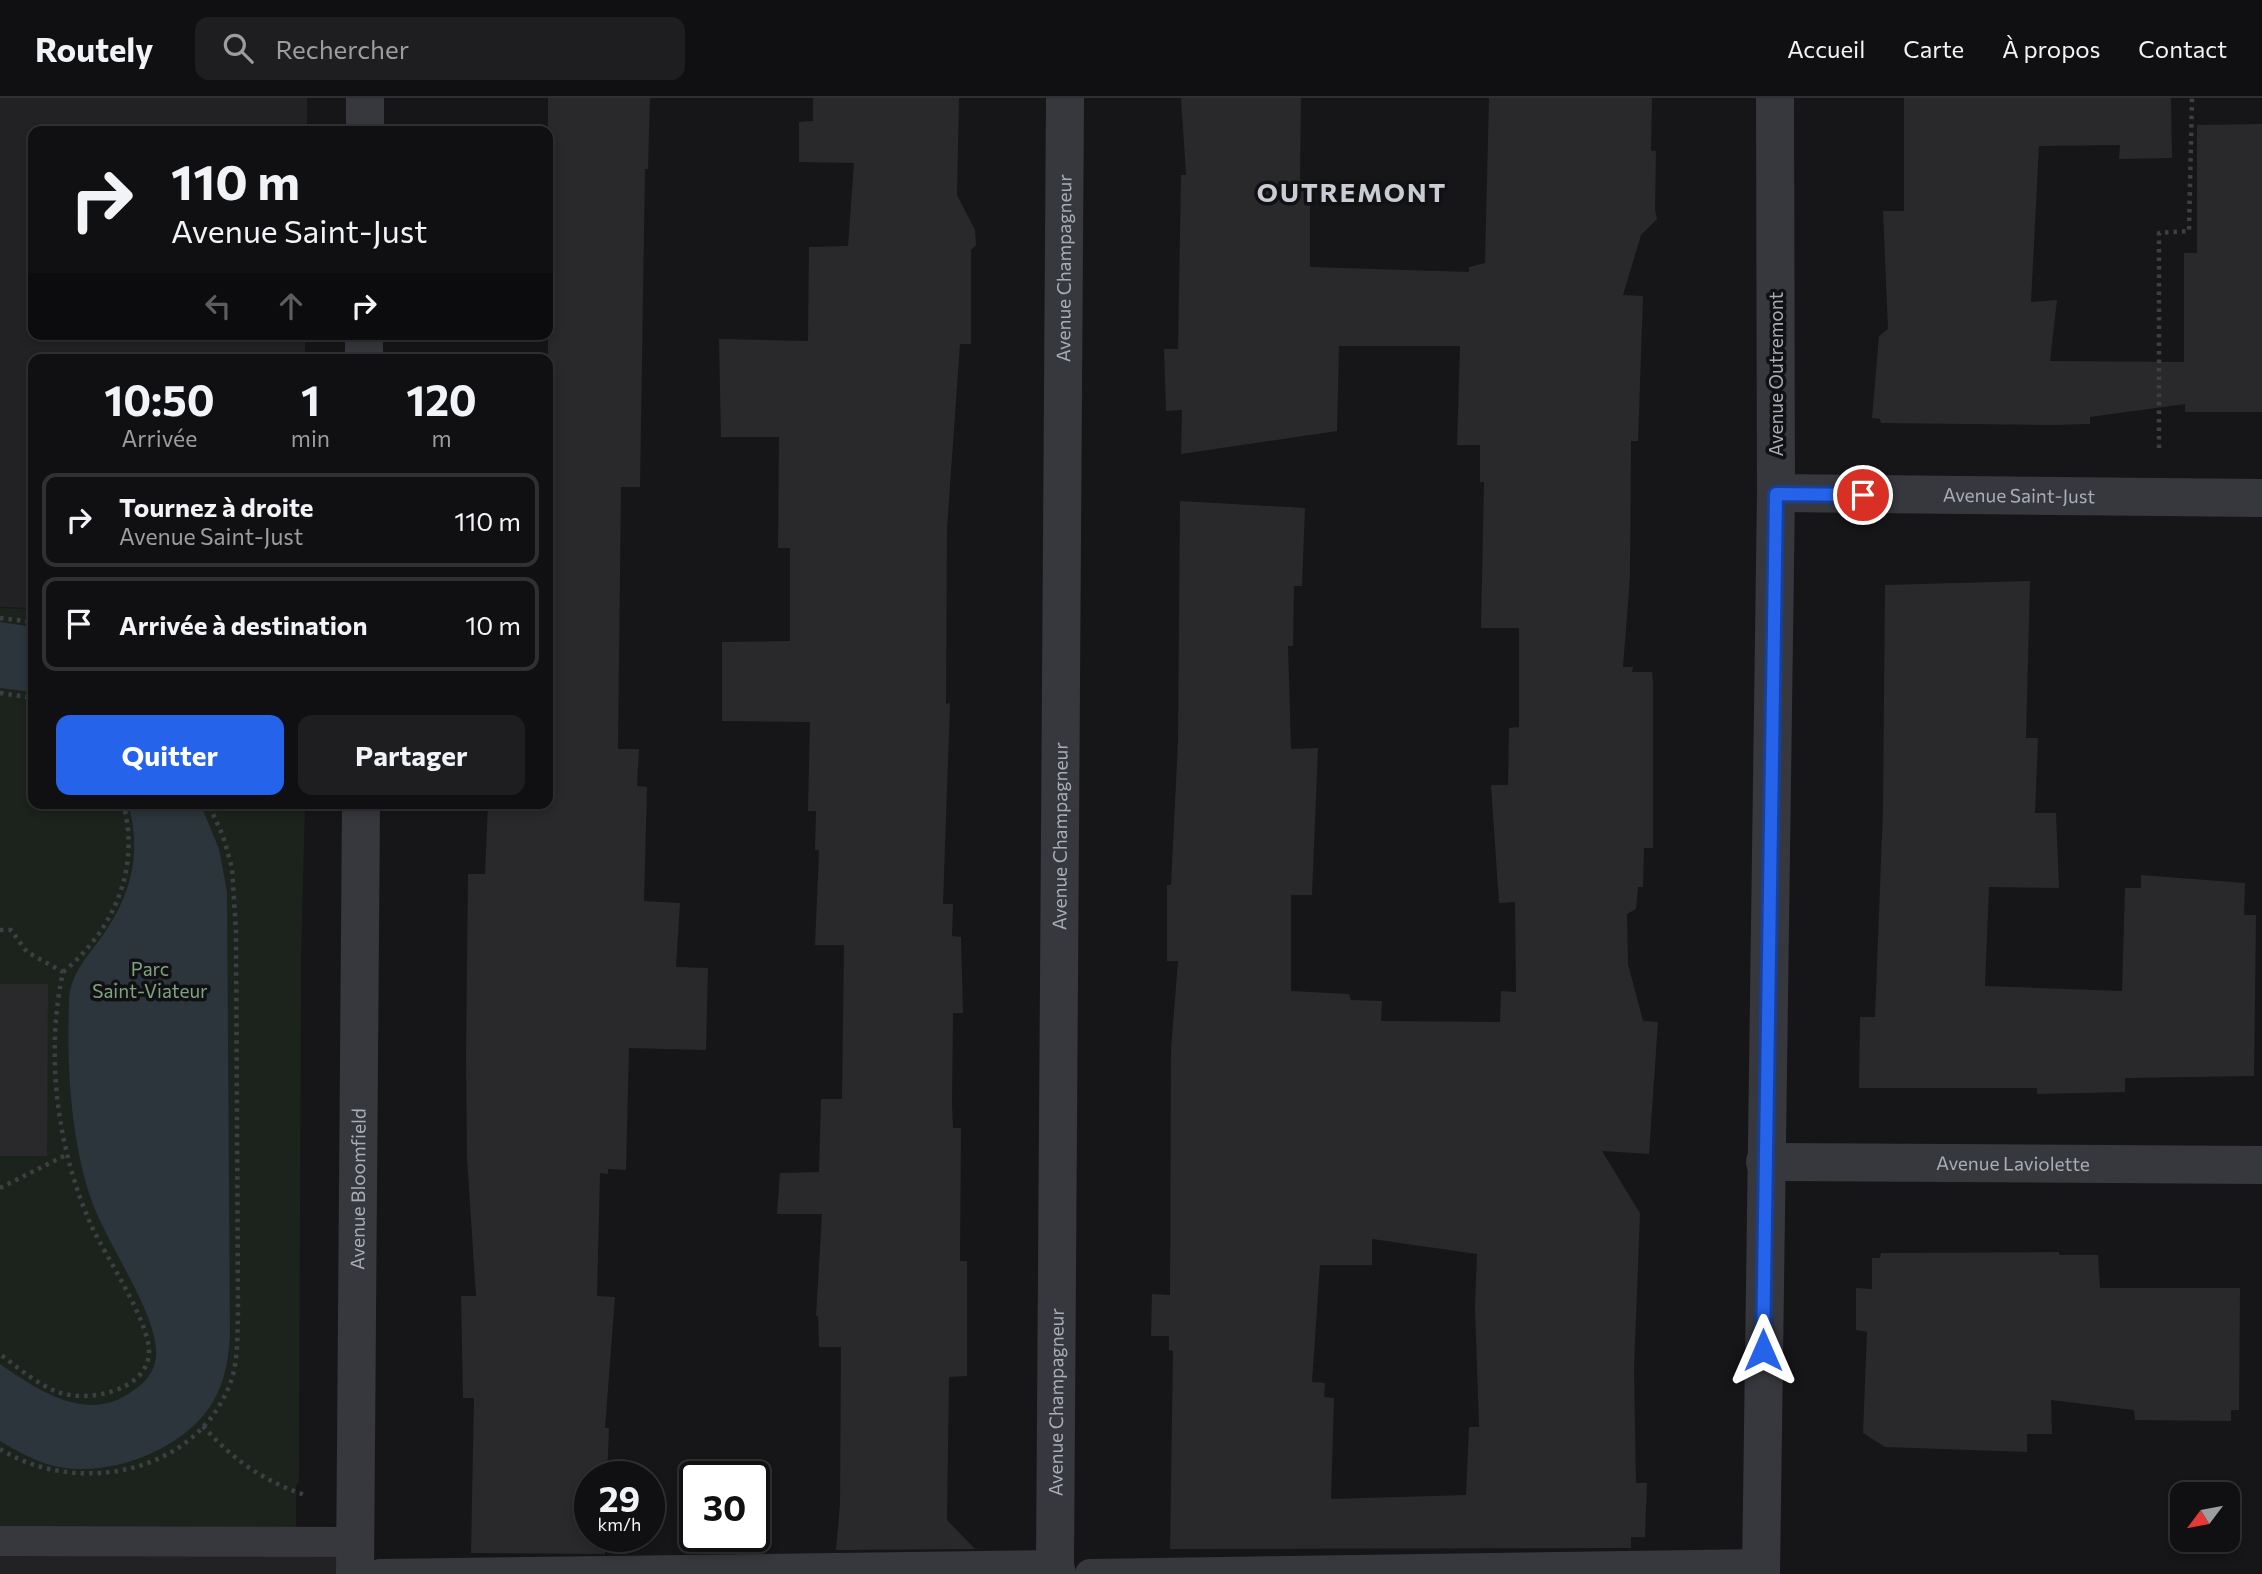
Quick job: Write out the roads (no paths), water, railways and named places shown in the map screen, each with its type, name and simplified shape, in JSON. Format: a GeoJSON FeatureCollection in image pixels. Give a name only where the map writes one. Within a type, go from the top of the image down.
{"type":"FeatureCollection","features":[{"type":"Feature","properties":{"kind":"street"},"geometry":{"type":"LineString","coordinates":[[365,98],[365,126]]}},
{"type":"Feature","properties":{"kind":"street","name":"Avenue Champagneur"},"geometry":{"type":"LineString","coordinates":[[1065,98],[1067,1571]]}},
{"type":"Feature","properties":{"kind":"street","name":"Avenue Outremont"},"geometry":{"type":"LineString","coordinates":[[1761,1569],[1776,494],[1775,98]]}},
{"type":"Feature","properties":{"kind":"street","name":"Avenue Saint-Just"},"geometry":{"type":"LineString","coordinates":[[1776,494],[2262,498]]}},
{"type":"Feature","properties":{"kind":"street","name":"Avenue Bloomfield"},"geometry":{"type":"LineString","coordinates":[[355,1558],[361,809]]}},
{"type":"Feature","properties":{"kind":"street","name":"Avenue Laviolette"},"geometry":{"type":"LineString","coordinates":[[1765,1162],[2262,1165]]}},
{"type":"Feature","properties":{"kind":"lane"},"geometry":{"type":"LineString","coordinates":[[0,1541],[355,1558]]}},
{"type":"Feature","properties":{"kind":"lane"},"geometry":{"type":"LineString","coordinates":[[380,1574],[1761,1569]]}},
{"type":"Feature","properties":{"kind":"district","name":"OUTREMONT"},"geometry":{"type":"Point","coordinates":[1352,193]}},
{"type":"Feature","properties":{"kind":"park label","name":"Parc Saint-Viateur"},"geometry":{"type":"Point","coordinates":[150,980]}}]}
